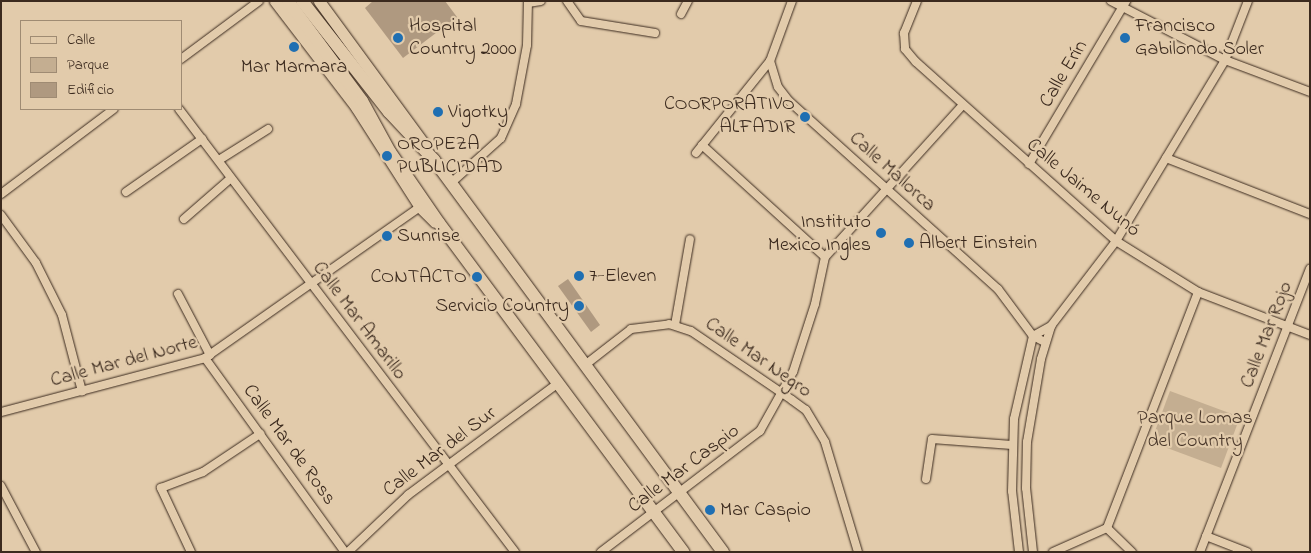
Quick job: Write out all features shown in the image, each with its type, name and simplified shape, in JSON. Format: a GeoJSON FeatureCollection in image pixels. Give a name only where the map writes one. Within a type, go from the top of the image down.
{"type":"FeatureCollection","features":[{"type":"Feature","properties":{"kind":"main road"},"geometry":{"type":"LineString","coordinates":[[275,1],[356,107],[420,207],[429,219],[439,222]]}},
{"type":"Feature","properties":{"kind":"main road"},"geometry":{"type":"LineString","coordinates":[[288,1],[362,101],[390,152],[439,222],[682,552]]}},
{"type":"Feature","properties":{"kind":"main road"},"geometry":{"type":"LineString","coordinates":[[302,1],[369,88],[434,160]]}},
{"type":"Feature","properties":{"kind":"main road"},"geometry":{"type":"LineString","coordinates":[[319,1],[723,552]]}},
{"type":"Feature","properties":{"kind":"street"},"geometry":{"type":"LineString","coordinates":[[182,58],[258,1]]}},
{"type":"Feature","properties":{"kind":"street"},"geometry":{"type":"LineString","coordinates":[[451,183],[501,138],[516,104],[526,45],[528,2],[541,1]]}},
{"type":"Feature","properties":{"kind":"street"},"geometry":{"type":"LineString","coordinates":[[567,1],[581,21],[655,33]]}},
{"type":"Feature","properties":{"kind":"street"},"geometry":{"type":"LineString","coordinates":[[681,14],[688,1]]}},
{"type":"Feature","properties":{"kind":"street"},"geometry":{"type":"LineString","coordinates":[[696,152],[770,61],[792,1]]}},
{"type":"Feature","properties":{"kind":"street","name":"Calle Jaime Nunó"},"geometry":{"type":"LineString","coordinates":[[917,1],[904,33],[905,50],[963,105],[1116,241],[1198,292],[1310,335]]}},
{"type":"Feature","properties":{"kind":"street"},"geometry":{"type":"LineString","coordinates":[[1111,1],[1125,5],[1225,60],[1310,92]]}},
{"type":"Feature","properties":{"kind":"street"},"geometry":{"type":"LineString","coordinates":[[1033,552],[1026,488],[1028,442],[1046,342],[1051,326],[1116,241],[1225,60],[1248,1]]}},
{"type":"Feature","properties":{"kind":"street","name":"Calle Erín"},"geometry":{"type":"LineString","coordinates":[[1029,164],[1125,5]]}},
{"type":"Feature","properties":{"kind":"street","name":"Calle Mallorca"},"geometry":{"type":"LineString","coordinates":[[770,61],[778,87],[789,101],[998,289],[1033,336],[1046,342]]}},
{"type":"Feature","properties":{"kind":"street","name":"Calle Mar Caspio"},"geometry":{"type":"LineString","coordinates":[[601,552],[681,494],[760,431],[783,393],[815,304],[825,258],[963,105]]}},
{"type":"Feature","properties":{"kind":"street"},"geometry":{"type":"LineString","coordinates":[[1,194],[113,110]]}},
{"type":"Feature","properties":{"kind":"street","name":"Calle Mar Amarillo"},"geometry":{"type":"LineString","coordinates":[[180,110],[515,552]]}},
{"type":"Feature","properties":{"kind":"street"},"geometry":{"type":"LineString","coordinates":[[219,160],[268,129]]}},
{"type":"Feature","properties":{"kind":"street"},"geometry":{"type":"LineString","coordinates":[[126,192],[202,139]]}},
{"type":"Feature","properties":{"kind":"street"},"geometry":{"type":"LineString","coordinates":[[702,145],[825,258]]}},
{"type":"Feature","properties":{"kind":"street"},"geometry":{"type":"LineString","coordinates":[[1166,158],[1310,214]]}},
{"type":"Feature","properties":{"kind":"street"},"geometry":{"type":"LineString","coordinates":[[184,219],[232,178]]}},
{"type":"Feature","properties":{"kind":"street","name":"Calle Mar del Norte"},"geometry":{"type":"LineString","coordinates":[[1,412],[208,356],[312,286],[420,207]]}},
{"type":"Feature","properties":{"kind":"street"},"geometry":{"type":"LineString","coordinates":[[1,215],[36,264],[62,315],[82,391]]}},
{"type":"Feature","properties":{"kind":"street"},"geometry":{"type":"LineString","coordinates":[[675,325],[690,239]]}},
{"type":"Feature","properties":{"kind":"street","name":"Calle Mar Rojo"},"geometry":{"type":"LineString","coordinates":[[1200,552],[1310,269]]}},
{"type":"Feature","properties":{"kind":"street"},"geometry":{"type":"LineString","coordinates":[[1053,552],[1107,528],[1198,292]]}},
{"type":"Feature","properties":{"kind":"street","name":"Calle Mar de Ross"},"geometry":{"type":"LineString","coordinates":[[178,294],[208,356],[260,434],[347,552]]}},
{"type":"Feature","properties":{"kind":"street","name":"Calle Mar Negro"},"geometry":{"type":"LineString","coordinates":[[585,365],[631,329],[675,325],[691,331],[783,393],[806,410],[825,442],[858,552]]}},
{"type":"Feature","properties":{"kind":"street"},"geometry":{"type":"LineString","coordinates":[[1019,552],[1012,490],[1012,445],[1021,377],[1033,336],[1051,326]]}},
{"type":"Feature","properties":{"kind":"street","name":"Calle Mar del Sur"},"geometry":{"type":"LineString","coordinates":[[347,552],[382,516],[558,384]]}},
{"type":"Feature","properties":{"kind":"street"},"geometry":{"type":"LineString","coordinates":[[191,552],[161,488],[203,472],[260,434]]}},
{"type":"Feature","properties":{"kind":"street"},"geometry":{"type":"LineString","coordinates":[[926,479],[932,439],[1012,445]]}},
{"type":"Feature","properties":{"kind":"street"},"geometry":{"type":"LineString","coordinates":[[1,486],[36,552]]}},
{"type":"Feature","properties":{"kind":"street"},"geometry":{"type":"LineString","coordinates":[[1107,528],[1132,552]]}},
{"type":"Feature","properties":{"kind":"street"},"geometry":{"type":"LineString","coordinates":[[1206,536],[1247,552]]}},
{"type":"Feature","properties":{"kind":"green space","name":"Parque Lomas del Country"},"geometry":{"type":"Polygon","coordinates":[[[1170,391],[1240,417],[1221,468],[1151,442],[1170,391]]]}},
{"type":"Feature","properties":{"kind":"building","name":"Hospital Country 2000"},"geometry":{"type":"Polygon","coordinates":[[[373,1],[445,1],[457,17],[403,58],[365,8],[373,1]]]}},
{"type":"Feature","properties":{"kind":"building","name":"Servicio Country"},"geometry":{"type":"Polygon","coordinates":[[[568,279],[600,325],[591,332],[558,286],[568,279]]]}},
{"type":"Feature","properties":{"kind":"place","name":"Hospital Country 2000"},"geometry":{"type":"Point","coordinates":[398,38]}},
{"type":"Feature","properties":{"kind":"place","name":"Francisco Gabilondo Soler"},"geometry":{"type":"Point","coordinates":[1125,38]}},
{"type":"Feature","properties":{"kind":"place","name":"Mar Marmara"},"geometry":{"type":"Point","coordinates":[294,47]}},
{"type":"Feature","properties":{"kind":"place","name":"Vigotky"},"geometry":{"type":"Point","coordinates":[438,112]}},
{"type":"Feature","properties":{"kind":"place","name":"COORPORATIVO ALFADIR"},"geometry":{"type":"Point","coordinates":[805,117]}},
{"type":"Feature","properties":{"kind":"place","name":"OROPEZA PUBLICIDAD"},"geometry":{"type":"Point","coordinates":[387,156]}},
{"type":"Feature","properties":{"kind":"place","name":"Instituto Mexico Ingles"},"geometry":{"type":"Point","coordinates":[881,233]}},
{"type":"Feature","properties":{"kind":"place","name":"Sunrise"},"geometry":{"type":"Point","coordinates":[387,236]}},
{"type":"Feature","properties":{"kind":"place","name":"Albert Einstein"},"geometry":{"type":"Point","coordinates":[909,243]}},
{"type":"Feature","properties":{"kind":"place","name":"7-Eleven"},"geometry":{"type":"Point","coordinates":[579,276]}},
{"type":"Feature","properties":{"kind":"place","name":"CONTACTO"},"geometry":{"type":"Point","coordinates":[477,277]}},
{"type":"Feature","properties":{"kind":"place","name":"Servicio Country"},"geometry":{"type":"Point","coordinates":[579,306]}},
{"type":"Feature","properties":{"kind":"place","name":"Mar Caspio"},"geometry":{"type":"Point","coordinates":[710,510]}}]}
